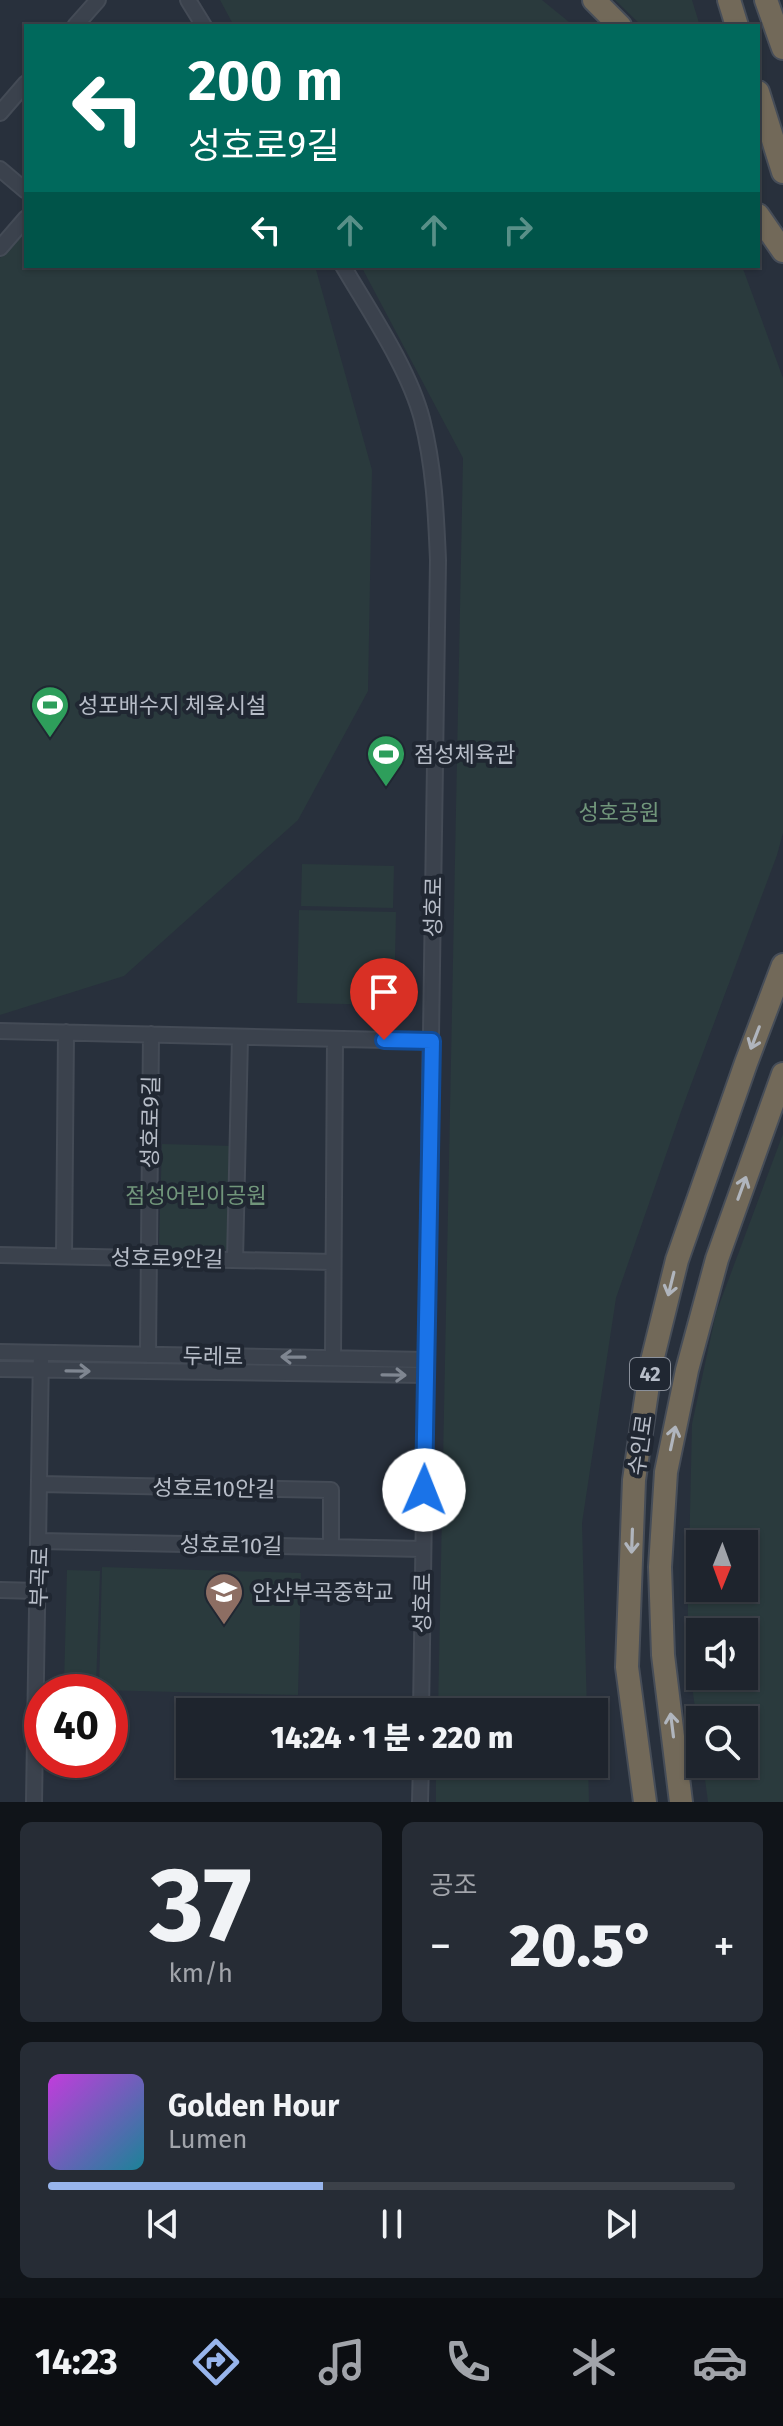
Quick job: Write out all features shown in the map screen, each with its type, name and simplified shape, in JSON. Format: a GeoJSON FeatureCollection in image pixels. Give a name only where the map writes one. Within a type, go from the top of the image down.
{"type":"FeatureCollection","features":[{"type":"Feature","properties":{"kind":"highway"},"geometry":{"type":"LineString","coordinates":[[594,0],[618,24]]}},
{"type":"Feature","properties":{"kind":"highway"},"geometry":{"type":"LineString","coordinates":[[729,0],[736,24]]}},
{"type":"Feature","properties":{"kind":"highway"},"geometry":{"type":"LineString","coordinates":[[766,0],[783,48]]}},
{"type":"Feature","properties":{"kind":"highway"},"geometry":{"type":"LineString","coordinates":[[760,98],[783,172]]}},
{"type":"Feature","properties":{"kind":"highway"},"geometry":{"type":"LineString","coordinates":[[760,218],[783,251]]}},
{"type":"Feature","properties":{"kind":"highway","name":"수인로"},"geometry":{"type":"LineString","coordinates":[[645,1802],[627,1667],[634,1480],[651,1365],[677,1260],[783,965]]}},
{"type":"Feature","properties":{"kind":"highway","name":"수인로"},"geometry":{"type":"LineString","coordinates":[[681,1802],[663,1655],[660,1567],[666,1472],[687,1370],[717,1259],[783,1074]]}},
{"type":"Feature","properties":{"kind":"street"},"geometry":{"type":"LineString","coordinates":[[77,24],[98,0]]}},
{"type":"Feature","properties":{"kind":"street"},"geometry":{"type":"LineString","coordinates":[[188,0],[197,23]]}},
{"type":"Feature","properties":{"kind":"street"},"geometry":{"type":"LineString","coordinates":[[0,113],[24,85]]}},
{"type":"Feature","properties":{"kind":"street"},"geometry":{"type":"LineString","coordinates":[[0,169],[24,189]]}},
{"type":"Feature","properties":{"kind":"street"},"geometry":{"type":"LineString","coordinates":[[0,248],[24,220]]}},
{"type":"Feature","properties":{"kind":"street","name":"성호로"},"geometry":{"type":"LineString","coordinates":[[344,268],[404,376],[421,416],[435,481],[438,560],[421,1698]]}},
{"type":"Feature","properties":{"kind":"street"},"geometry":{"type":"LineString","coordinates":[[0,1031],[432,1041]]}},
{"type":"Feature","properties":{"kind":"street"},"geometry":{"type":"LineString","coordinates":[[64,1256],[66,1032]]}},
{"type":"Feature","properties":{"kind":"street","name":"성호로9길"},"geometry":{"type":"LineString","coordinates":[[148,1355],[151,1034]]}},
{"type":"Feature","properties":{"kind":"street"},"geometry":{"type":"LineString","coordinates":[[235,1260],[240,1037]]}},
{"type":"Feature","properties":{"kind":"street"},"geometry":{"type":"LineString","coordinates":[[333,1358],[335,1039]]}},
{"type":"Feature","properties":{"kind":"street","name":"성호로9안길"},"geometry":{"type":"LineString","coordinates":[[0,1255],[333,1262]]}},
{"type":"Feature","properties":{"kind":"street","name":"두레로"},"geometry":{"type":"LineString","coordinates":[[0,1352],[333,1358],[427,1368]]}},
{"type":"Feature","properties":{"kind":"street","name":"부곡로"},"geometry":{"type":"LineString","coordinates":[[34,1802],[41,1353]]}},
{"type":"Feature","properties":{"kind":"street","name":"두레로"},"geometry":{"type":"LineString","coordinates":[[0,1369],[427,1368]]}},
{"type":"Feature","properties":{"kind":"street","name":"성호로10안길"},"geometry":{"type":"LineString","coordinates":[[40,1484],[331,1490],[331,1547]]}},
{"type":"Feature","properties":{"kind":"street","name":"성호로10길"},"geometry":{"type":"LineString","coordinates":[[40,1541],[423,1549]]}},
{"type":"Feature","properties":{"kind":"street"},"geometry":{"type":"LineString","coordinates":[[0,1590],[38,1591]]}},
{"type":"Feature","properties":{"kind":"street"},"geometry":{"type":"LineString","coordinates":[[420,1802],[421,1778]]}},
{"type":"Feature","properties":{"kind":"green space"},"geometry":{"type":"Polygon","coordinates":[[[220,0],[542,0],[572,24],[233,24],[220,0]]]}},
{"type":"Feature","properties":{"kind":"green space"},"geometry":{"type":"Polygon","coordinates":[[[615,0],[692,0],[699,24],[640,24],[615,0]]]}},
{"type":"Feature","properties":{"kind":"green space"},"geometry":{"type":"Polygon","coordinates":[[[24,229],[24,268],[316,268],[372,470],[368,691],[298,820],[124,976],[0,1015],[0,258],[24,229]]]}},
{"type":"Feature","properties":{"kind":"green space","name":"성호공원"},"geometry":{"type":"Polygon","coordinates":[[[362,268],[743,268],[783,378],[783,833],[616,1298],[582,1523],[587,1698],[438,1698],[463,458],[362,268]]]}},
{"type":"Feature","properties":{"kind":"green space"},"geometry":{"type":"Polygon","coordinates":[[[302,864],[394,866],[393,908],[301,906],[302,864]]]}},
{"type":"Feature","properties":{"kind":"green space"},"geometry":{"type":"Polygon","coordinates":[[[299,910],[396,912],[394,1005],[297,1003],[299,910]]]}},
{"type":"Feature","properties":{"kind":"green space"},"geometry":{"type":"Polygon","coordinates":[[[783,1134],[783,1802],[708,1802],[705,1778],[758,1778],[758,1706],[695,1706],[693,1690],[758,1690],[758,1618],[688,1618],[688,1602],[758,1602],[758,1530],[690,1530],[692,1424],[716,1313],[783,1134]]]}},
{"type":"Feature","properties":{"kind":"green space","name":"점성어린이공원"},"geometry":{"type":"Polygon","coordinates":[[[162,1144],[234,1146],[231,1245],[222,1253],[166,1251],[159,1243],[162,1144]]]}},
{"type":"Feature","properties":{"kind":"green space"},"geometry":{"type":"Polygon","coordinates":[[[102,1567],[301,1573],[298,1695],[128,1691],[128,1674],[99,1674],[102,1567]]]}},
{"type":"Feature","properties":{"kind":"green space"},"geometry":{"type":"Polygon","coordinates":[[[67,1570],[100,1571],[96,1674],[64,1674],[67,1570]]]}},
{"type":"Feature","properties":{"kind":"green space"},"geometry":{"type":"Polygon","coordinates":[[[436,1778],[588,1778],[589,1802],[436,1802],[436,1778]]]}},
{"type":"Feature","properties":{"kind":"place","name":"성포배수지 체육시설"},"geometry":{"type":"Point","coordinates":[50,739]}},
{"type":"Feature","properties":{"kind":"place","name":"점성체육관"},"geometry":{"type":"Point","coordinates":[386,788]}},
{"type":"Feature","properties":{"kind":"place","name":"안산부곡중학교"},"geometry":{"type":"Point","coordinates":[224,1626]}},
{"type":"Feature","properties":{"kind":"route"},"geometry":{"type":"LineString","coordinates":[[384,1040],[432,1041],[424,1490]]}}]}
